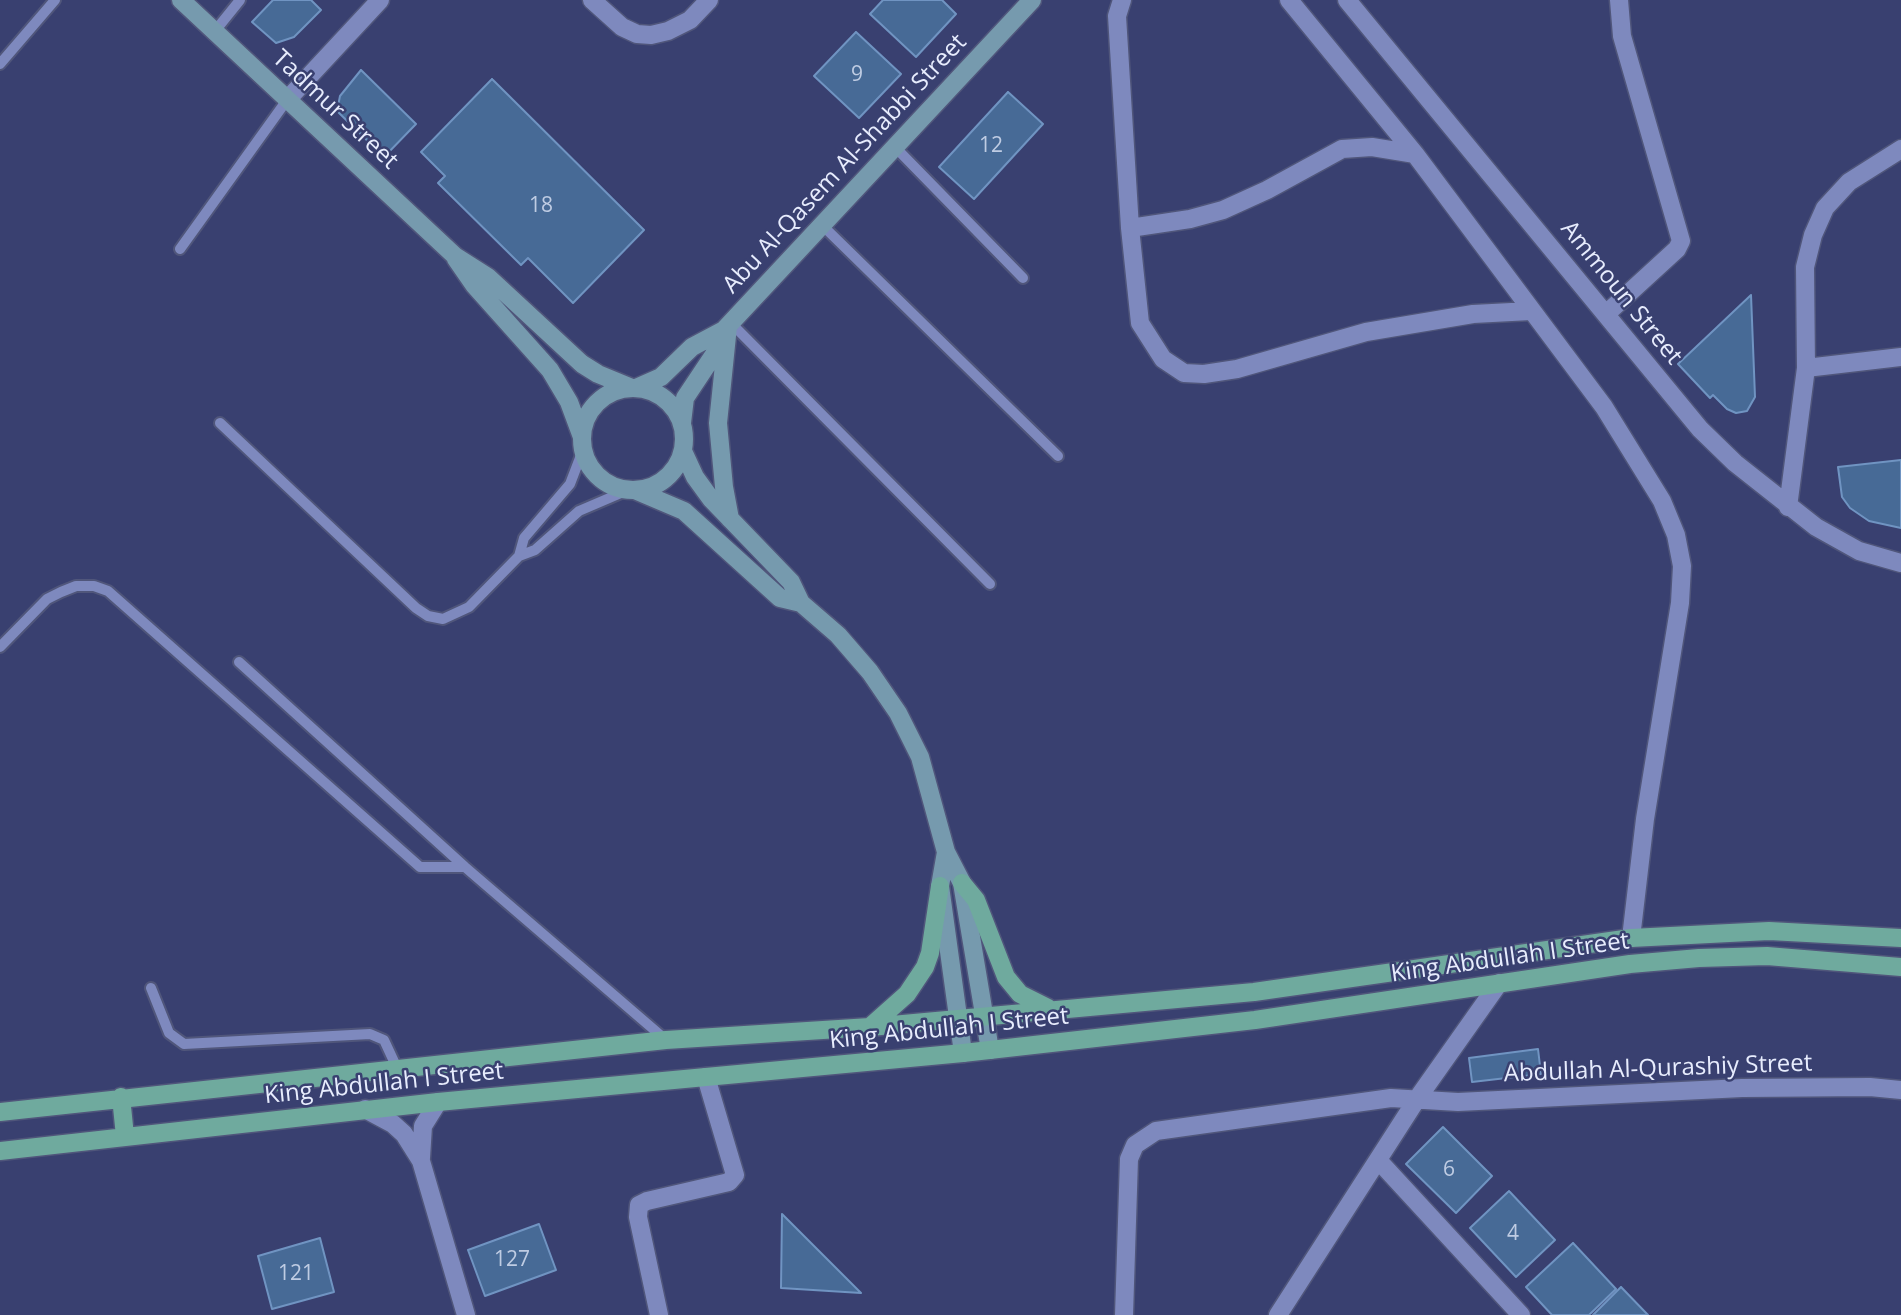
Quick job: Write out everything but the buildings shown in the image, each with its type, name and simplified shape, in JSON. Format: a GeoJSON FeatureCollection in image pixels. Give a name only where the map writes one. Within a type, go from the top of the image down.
{"type":"FeatureCollection","features":[{"type":"Feature","properties":{"kind":"main road"},"geometry":{"type":"LineString","coordinates":[[962,883],[976,900],[1006,977],[1020,994],[1051,1009]]}},
{"type":"Feature","properties":{"kind":"main road"},"geometry":{"type":"LineString","coordinates":[[870,1027],[902,1000],[925,967],[930,953],[940,886]]}},
{"type":"Feature","properties":{"kind":"main road","name":"King Abdullah I Street"},"geometry":{"type":"LineString","coordinates":[[0,1112],[666,1041],[870,1027],[1254,992],[1631,938],[1769,931],[1901,938]]}},
{"type":"Feature","properties":{"kind":"main road"},"geometry":{"type":"LineString","coordinates":[[1630,964],[1631,938]]}},
{"type":"Feature","properties":{"kind":"main road","name":"King Abdullah I Street"},"geometry":{"type":"LineString","coordinates":[[0,1151],[438,1101],[963,1053],[1255,1020],[1630,964],[1767,956],[1901,967]]}},
{"type":"Feature","properties":{"kind":"main road"},"geometry":{"type":"LineString","coordinates":[[121,1097],[125,1136]]}},
{"type":"Feature","properties":{"kind":"street","name":"Tadmur Street"},"geometry":{"type":"LineString","coordinates":[[181,0],[455,256],[488,277],[582,364],[598,374],[634,388]]}},
{"type":"Feature","properties":{"kind":"street"},"geometry":{"type":"LineString","coordinates":[[287,100],[380,0]]}},
{"type":"Feature","properties":{"kind":"street"},"geometry":{"type":"LineString","coordinates":[[592,0],[622,27],[637,34],[668,31],[690,20],[709,0]]}},
{"type":"Feature","properties":{"kind":"street","name":"Abu Al-Qasem Al-Shabbi Street"},"geometry":{"type":"LineString","coordinates":[[634,388],[661,377],[692,347],[727,326],[1031,0]]}},
{"type":"Feature","properties":{"kind":"street"},"geometry":{"type":"LineString","coordinates":[[1122,0],[1117,16],[1130,228],[1140,323],[1163,359],[1184,373],[1204,374],[1237,369],[1366,332],[1473,314],[1531,311]]}},
{"type":"Feature","properties":{"kind":"street"},"geometry":{"type":"LineString","coordinates":[[1289,0],[1415,154],[1604,407],[1662,501],[1676,535],[1682,566],[1681,603],[1645,819],[1631,938]]}},
{"type":"Feature","properties":{"kind":"street","name":"Ammoun Street"},"geometry":{"type":"LineString","coordinates":[[1348,0],[1700,429],[1788,507],[1859,551],[1901,563]]}},
{"type":"Feature","properties":{"kind":"street"},"geometry":{"type":"LineString","coordinates":[[1606,314],[1677,249],[1681,241],[1622,36],[1619,0]]}},
{"type":"Feature","properties":{"kind":"street"},"geometry":{"type":"LineString","coordinates":[[1130,228],[1190,219],[1223,210],[1267,190],[1342,149],[1372,147],[1415,154]]}},
{"type":"Feature","properties":{"kind":"street"},"geometry":{"type":"LineString","coordinates":[[1788,507],[1806,368],[1805,267],[1813,235],[1825,208],[1849,182],[1901,149]]}},
{"type":"Feature","properties":{"kind":"street","name":"Tadmur Street"},"geometry":{"type":"LineString","coordinates":[[455,256],[474,285],[551,370],[569,402],[583,444]]}},
{"type":"Feature","properties":{"kind":"street"},"geometry":{"type":"LineString","coordinates":[[727,326],[719,423],[720,455],[730,519]]}},
{"type":"Feature","properties":{"kind":"street","name":"Abu Al-Qasem Al-Shabbi Street"},"geometry":{"type":"LineString","coordinates":[[681,422],[685,398],[720,350],[727,326]]}},
{"type":"Feature","properties":{"kind":"street"},"geometry":{"type":"LineString","coordinates":[[1806,368],[1901,357]]}},
{"type":"Feature","properties":{"kind":"street"},"geometry":{"type":"LineString","coordinates":[[801,603],[780,598],[684,511],[631,490],[613,486],[600,478],[583,444],[592,409],[617,391],[634,388],[664,398],[681,422],[683,451],[702,488],[791,582],[801,603],[838,635],[870,672],[898,713],[920,757],[946,852],[962,883],[989,1050]]}},
{"type":"Feature","properties":{"kind":"street"},"geometry":{"type":"LineString","coordinates":[[631,490],[657,485],[669,477],[683,451]]}},
{"type":"Feature","properties":{"kind":"street"},"geometry":{"type":"LineString","coordinates":[[946,852],[940,886],[963,1053]]}},
{"type":"Feature","properties":{"kind":"street"},"geometry":{"type":"LineString","coordinates":[[1278,1315],[1417,1099],[1499,983]]}},
{"type":"Feature","properties":{"kind":"street"},"geometry":{"type":"LineString","coordinates":[[659,1315],[638,1209],[647,1201],[729,1182],[735,1175],[706,1077]]}},
{"type":"Feature","properties":{"kind":"street","name":"Abdullah Al-Qurashiy Street"},"geometry":{"type":"LineString","coordinates":[[1124,1315],[1128,1167],[1131,1152],[1141,1139],[1156,1131],[1377,1100],[1458,1102],[1742,1088],[1870,1087],[1901,1090]]}},
{"type":"Feature","properties":{"kind":"street"},"geometry":{"type":"LineString","coordinates":[[421,1161],[423,1126],[438,1101]]}},
{"type":"Feature","properties":{"kind":"street"},"geometry":{"type":"LineString","coordinates":[[365,1109],[404,1134],[421,1161],[467,1315]]}},
{"type":"Feature","properties":{"kind":"street"},"geometry":{"type":"LineString","coordinates":[[1378,1160],[1521,1315]]}},
{"type":"Feature","properties":{"kind":"lane"},"geometry":{"type":"LineString","coordinates":[[0,64],[55,0]]}},
{"type":"Feature","properties":{"kind":"lane"},"geometry":{"type":"LineString","coordinates":[[215,31],[240,0]]}},
{"type":"Feature","properties":{"kind":"lane"},"geometry":{"type":"LineString","coordinates":[[180,249],[287,100]]}},
{"type":"Feature","properties":{"kind":"lane"},"geometry":{"type":"LineString","coordinates":[[895,146],[1023,278]]}},
{"type":"Feature","properties":{"kind":"lane"},"geometry":{"type":"LineString","coordinates":[[822,225],[1058,456]]}},
{"type":"Feature","properties":{"kind":"lane"},"geometry":{"type":"LineString","coordinates":[[727,326],[990,584]]}},
{"type":"Feature","properties":{"kind":"lane"},"geometry":{"type":"LineString","coordinates":[[220,423],[428,616],[443,619],[469,607],[519,556],[535,550],[590,505],[631,490]]}},
{"type":"Feature","properties":{"kind":"lane"},"geometry":{"type":"LineString","coordinates":[[519,556],[524,538],[570,484],[583,444]]}},
{"type":"Feature","properties":{"kind":"lane"},"geometry":{"type":"LineString","coordinates":[[0,647],[54,596],[76,586],[94,586],[108,591],[420,867],[465,867]]}},
{"type":"Feature","properties":{"kind":"lane"},"geometry":{"type":"LineString","coordinates":[[239,662],[465,867],[666,1041]]}},
{"type":"Feature","properties":{"kind":"lane"},"geometry":{"type":"LineString","coordinates":[[151,988],[169,1033],[184,1044],[370,1034],[384,1040],[397,1068]]}}]}
